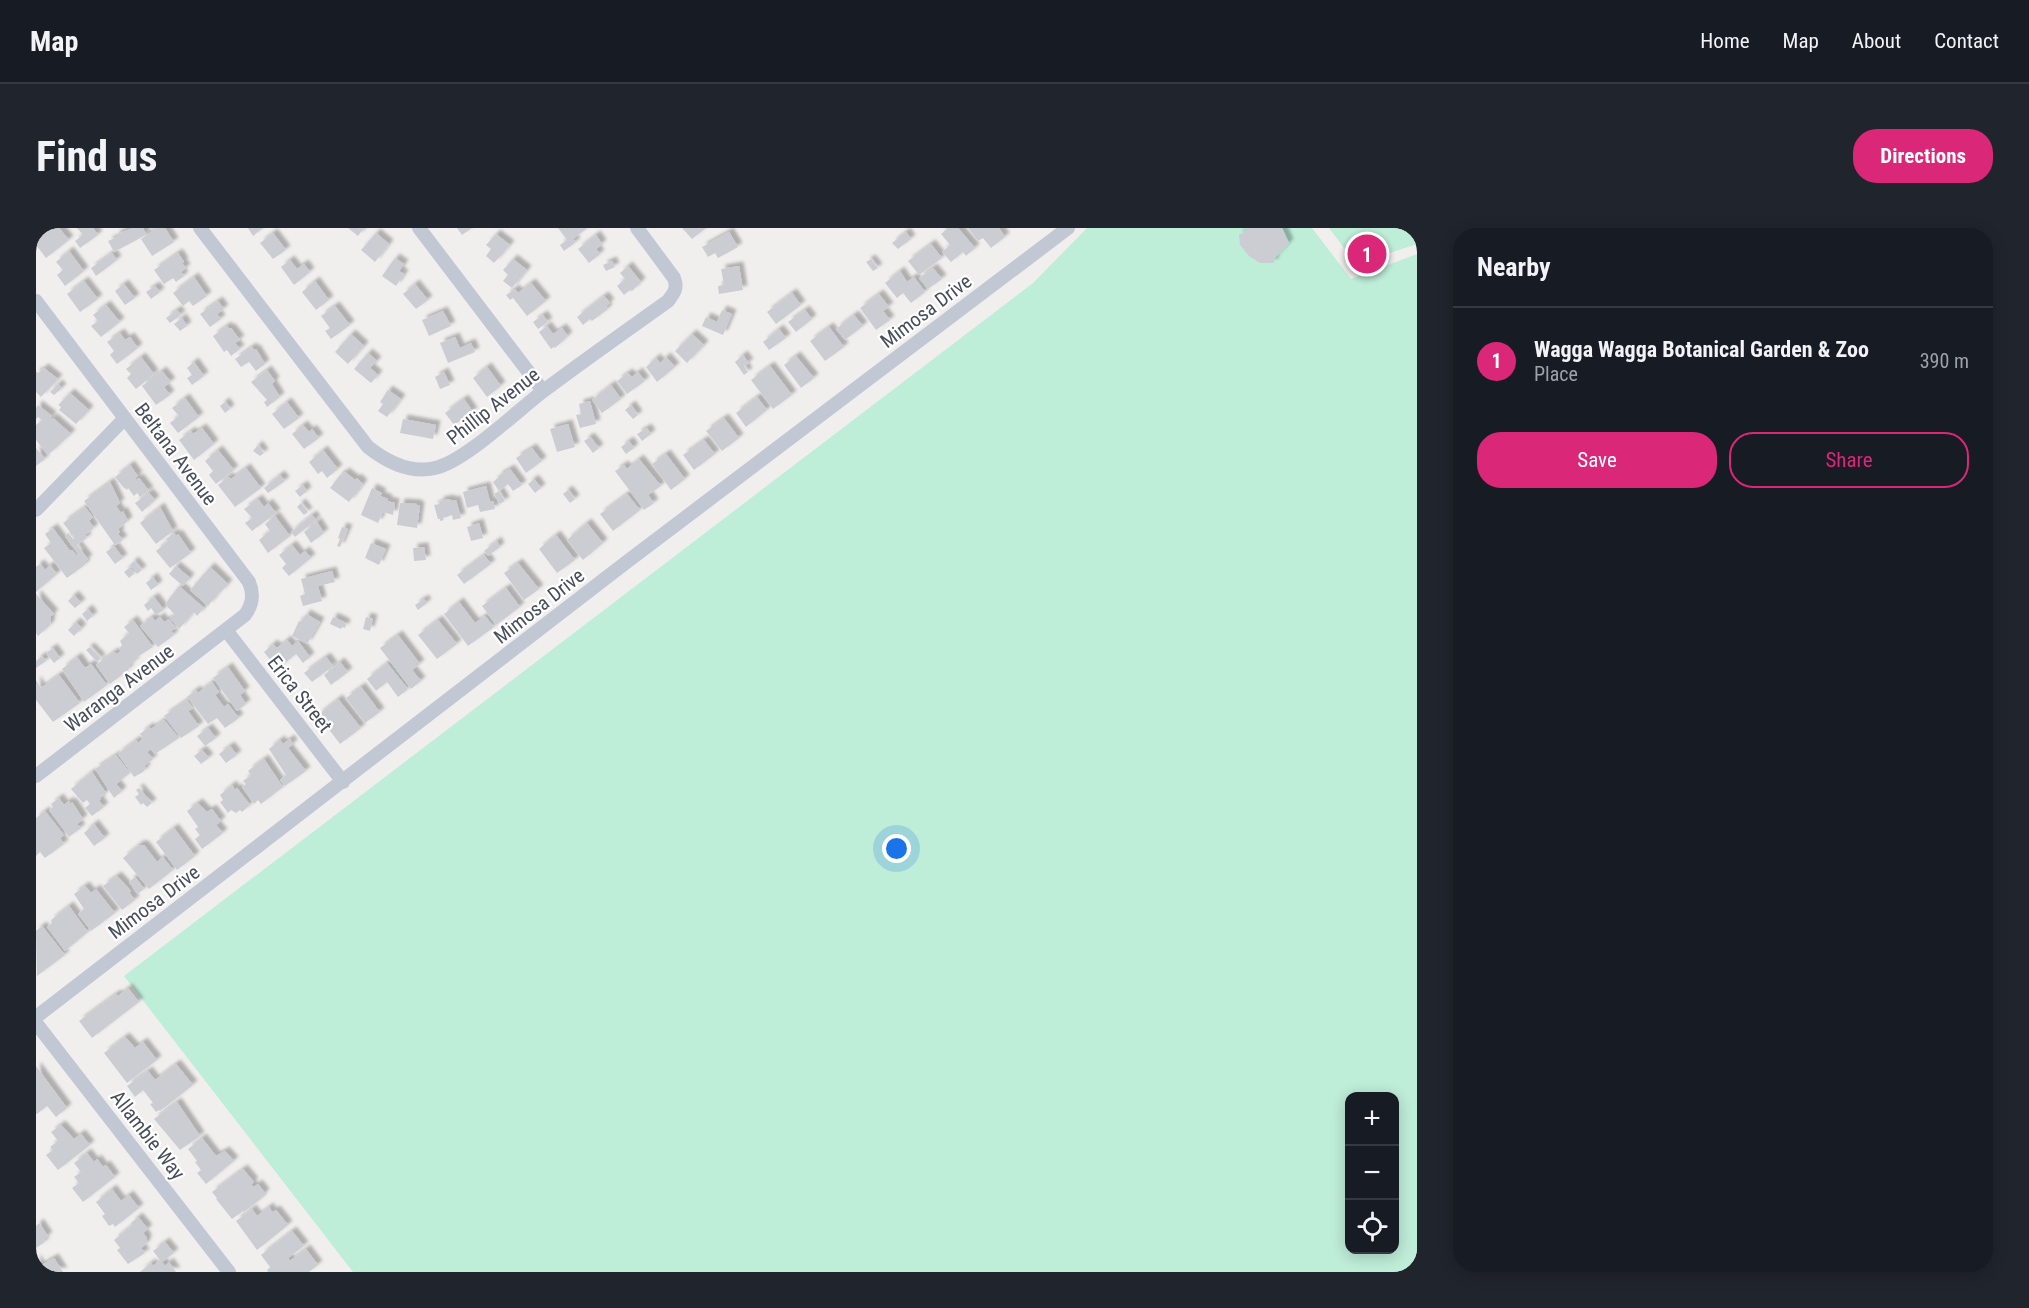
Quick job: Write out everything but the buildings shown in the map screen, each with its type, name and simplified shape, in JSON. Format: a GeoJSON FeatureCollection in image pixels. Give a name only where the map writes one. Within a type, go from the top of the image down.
{"type":"FeatureCollection","features":[{"type":"Feature","properties":{"kind":"street","name":"Phillip Avenue"},"geometry":{"type":"LineString","coordinates":[[200,228],[368,447],[389,462],[424,470],[459,458],[543,391],[668,301],[676,285],[674,278],[637,228]]}},
{"type":"Feature","properties":{"kind":"street"},"geometry":{"type":"LineString","coordinates":[[419,228],[543,391]]}},
{"type":"Feature","properties":{"kind":"street","name":"Mimosa Drive"},"geometry":{"type":"LineString","coordinates":[[36,1017],[624,564],[1068,228]]}},
{"type":"Feature","properties":{"kind":"street","name":"Beltana Avenue"},"geometry":{"type":"LineString","coordinates":[[36,301],[249,582],[253,596],[249,610],[226,630]]}},
{"type":"Feature","properties":{"kind":"street"},"geometry":{"type":"LineString","coordinates":[[36,510],[125,418]]}},
{"type":"Feature","properties":{"kind":"street","name":"Erica Street"},"geometry":{"type":"LineString","coordinates":[[226,630],[343,782]]}},
{"type":"Feature","properties":{"kind":"street","name":"Waranga Avenue"},"geometry":{"type":"LineString","coordinates":[[36,776],[226,630]]}},
{"type":"Feature","properties":{"kind":"street","name":"Allambie Way"},"geometry":{"type":"LineString","coordinates":[[36,1023],[229,1272]]}},
{"type":"Feature","properties":{"kind":"green space"},"geometry":{"type":"Polygon","coordinates":[[[1087,228],[1312,228],[1351,279],[1417,254],[1417,1272],[353,1272],[124,976],[1033,283],[1087,228]]]}},
{"type":"Feature","properties":{"kind":"green space"},"geometry":{"type":"Polygon","coordinates":[[[1329,228],[1417,228],[1417,244],[1356,264],[1329,228]]]}},
{"type":"Feature","properties":{"kind":"place","name":"Wagga Wagga Botanical Garden & Zoo"},"geometry":{"type":"Point","coordinates":[1367,254]}}]}
